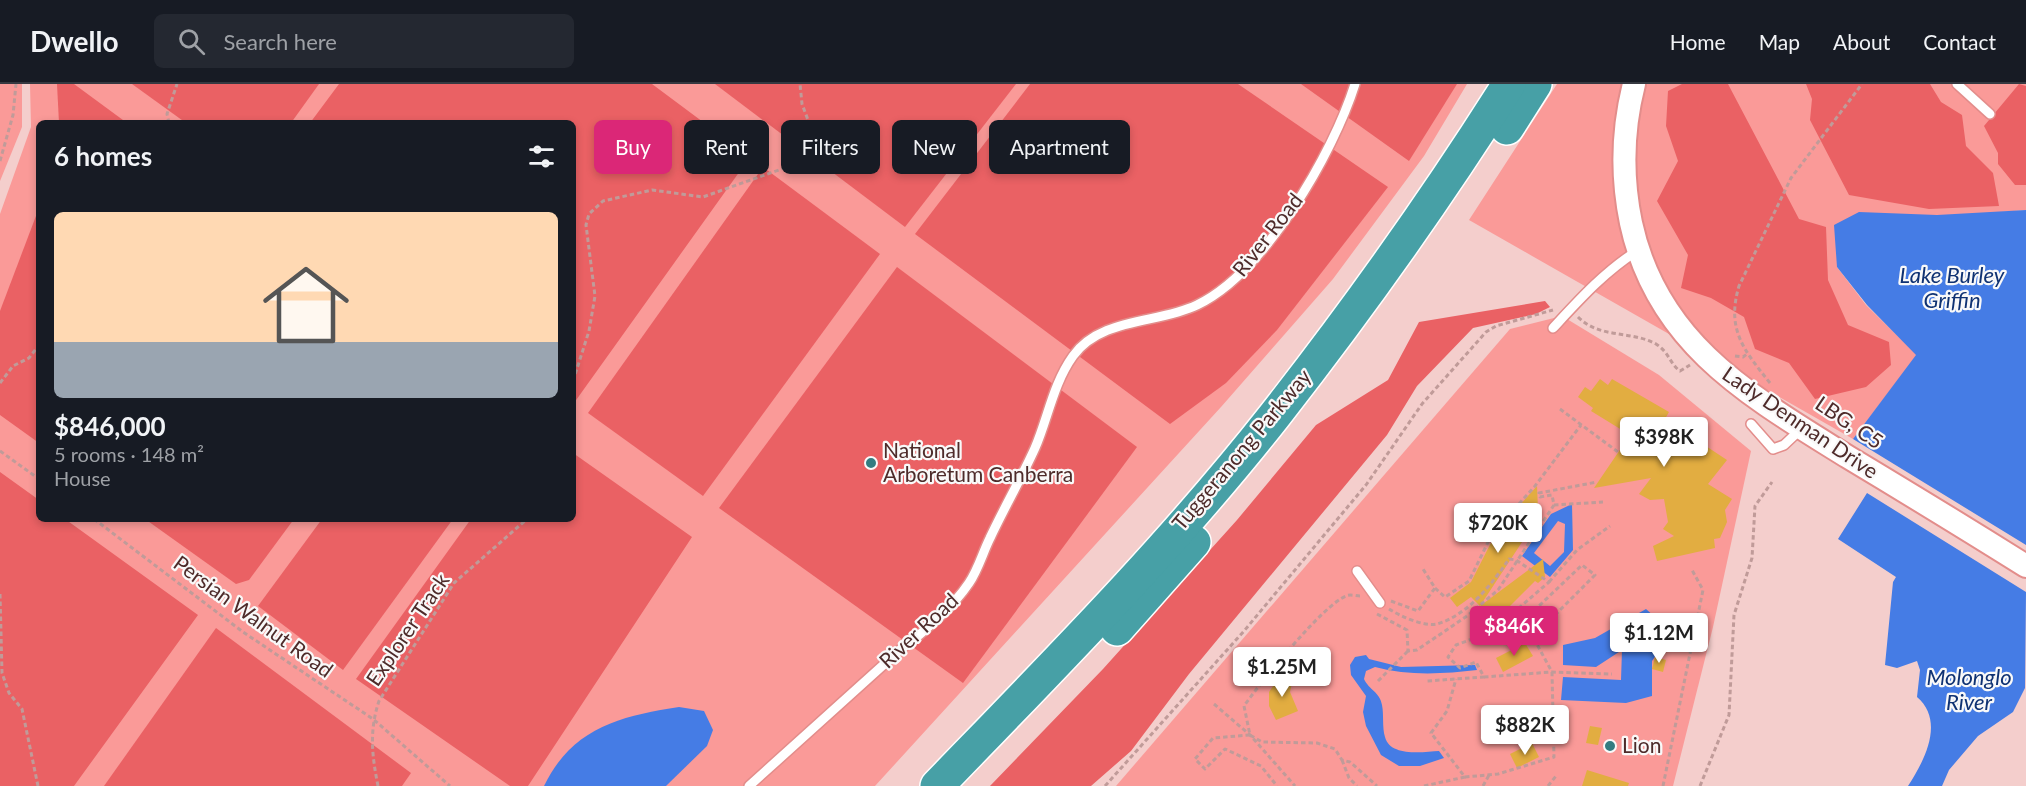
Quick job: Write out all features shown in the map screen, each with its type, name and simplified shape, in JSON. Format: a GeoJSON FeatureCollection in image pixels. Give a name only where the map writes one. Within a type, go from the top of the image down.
{"type":"FeatureCollection","features":[{"type":"Feature","properties":{"kind":"highway","name":"Tuggeranong Parkway"},"geometry":{"type":"LineString","coordinates":[[937,786],[1093,624],[1274,416],[1398,251],[1509,84]]}},
{"type":"Feature","properties":{"kind":"highway","name":"Tuggeranong Parkway"},"geometry":{"type":"LineString","coordinates":[[966,786],[1157,586],[1296,422],[1382,309],[1462,196],[1535,84]]}},
{"type":"Feature","properties":{"kind":"street","name":"Lady Denman Drive"},"geometry":{"type":"LineString","coordinates":[[1634,84],[1625,122],[1624,187],[1637,251],[1663,305],[1680,331],[1701,354],[1768,406],[2026,566]]}},
{"type":"Feature","properties":{"kind":"lane","name":"River Road"},"geometry":{"type":"LineString","coordinates":[[749,786],[900,649],[922,633],[969,583],[1035,447],[1056,388],[1074,354],[1103,332],[1172,315],[1198,305],[1242,273],[1283,220],[1319,166],[1349,104],[1355,84]]}},
{"type":"Feature","properties":{"kind":"lane"},"geometry":{"type":"LineString","coordinates":[[1957,84],[1990,114]]}},
{"type":"Feature","properties":{"kind":"lane"},"geometry":{"type":"LineString","coordinates":[[1553,328],[1620,261],[1637,251]]}},
{"type":"Feature","properties":{"kind":"lane"},"geometry":{"type":"LineString","coordinates":[[1751,424],[1773,449],[1784,444],[1802,428]]}},
{"type":"Feature","properties":{"kind":"lane"},"geometry":{"type":"LineString","coordinates":[[1357,571],[1377,607]]}},
{"type":"Feature","properties":{"kind":"path"},"geometry":{"type":"LineString","coordinates":[[0,160],[13,115],[16,84]]}},
{"type":"Feature","properties":{"kind":"path"},"geometry":{"type":"LineString","coordinates":[[168,120],[166,114],[177,84]]}},
{"type":"Feature","properties":{"kind":"path"},"geometry":{"type":"LineString","coordinates":[[576,372],[589,331],[595,296],[586,225],[589,214],[603,201],[652,190],[704,197],[804,161],[811,128],[802,104],[800,84]]}},
{"type":"Feature","properties":{"kind":"path"},"geometry":{"type":"LineString","coordinates":[[1773,387],[1743,348],[1737,333],[1734,301],[1791,178],[1862,84]]}},
{"type":"Feature","properties":{"kind":"path"},"geometry":{"type":"LineString","coordinates":[[1105,786],[1251,622],[1366,485],[1422,404],[1486,332],[1496,326],[1573,306],[1585,324],[1601,332],[1641,338],[1657,345],[1665,351],[1680,371],[1701,354]]}},
{"type":"Feature","properties":{"kind":"path"},"geometry":{"type":"LineString","coordinates":[[0,384],[13,366],[29,358],[36,349]]}},
{"type":"Feature","properties":{"kind":"path"},"geometry":{"type":"LineString","coordinates":[[1560,409],[1618,452]]}},
{"type":"Feature","properties":{"kind":"path"},"geometry":{"type":"LineString","coordinates":[[1423,569],[1445,597],[1469,581],[1492,534],[1535,486],[1581,425]]}},
{"type":"Feature","properties":{"kind":"path"},"geometry":{"type":"LineString","coordinates":[[0,451],[36,477]]}},
{"type":"Feature","properties":{"kind":"path"},"geometry":{"type":"LineString","coordinates":[[1378,681],[1408,651],[1417,651],[1467,616],[1498,590],[1554,505],[1552,495],[1540,497],[1539,493],[1597,482]]}},
{"type":"Feature","properties":{"kind":"path"},"geometry":{"type":"LineString","coordinates":[[1700,786],[1729,716],[1734,615],[1752,558],[1755,506],[1772,482]]}},
{"type":"Feature","properties":{"kind":"path"},"geometry":{"type":"LineString","coordinates":[[1554,505],[1603,502]]}},
{"type":"Feature","properties":{"kind":"path","name":"Persian Walnut Road"},"geometry":{"type":"LineString","coordinates":[[98,522],[243,632],[373,719],[450,786]]}},
{"type":"Feature","properties":{"kind":"path","name":"Explorer Track"},"geometry":{"type":"LineString","coordinates":[[378,786],[371,750],[373,719],[384,693],[454,583],[524,522]]}},
{"type":"Feature","properties":{"kind":"path"},"geometry":{"type":"LineString","coordinates":[[1484,677],[1476,662],[1460,668],[1449,657],[1456,645],[1491,632],[1549,582],[1576,550],[1610,526]]}},
{"type":"Feature","properties":{"kind":"path"},"geometry":{"type":"LineString","coordinates":[[1377,607],[1412,620],[1436,624],[1465,609],[1493,583],[1509,559],[1516,560],[1549,582]]}},
{"type":"Feature","properties":{"kind":"path"},"geometry":{"type":"LineString","coordinates":[[1424,786],[1465,777],[1516,770],[1554,757],[1552,672],[1533,637],[1595,575],[1582,565],[1521,623],[1513,613]]}},
{"type":"Feature","properties":{"kind":"path"},"geometry":{"type":"LineString","coordinates":[[1663,786],[1703,590],[1692,570]]}},
{"type":"Feature","properties":{"kind":"path"},"geometry":{"type":"LineString","coordinates":[[1377,607],[1385,598],[1418,611],[1436,588]]}},
{"type":"Feature","properties":{"kind":"path"},"geometry":{"type":"LineString","coordinates":[[0,594],[2,673],[9,693],[21,709],[38,786]]}},
{"type":"Feature","properties":{"kind":"path"},"geometry":{"type":"LineString","coordinates":[[1250,735],[1244,706],[1260,683],[1329,606],[1348,595],[1360,596],[1367,603]]}},
{"type":"Feature","properties":{"kind":"path"},"geometry":{"type":"LineString","coordinates":[[1377,607],[1381,617],[1407,630],[1408,651]]}},
{"type":"Feature","properties":{"kind":"path"},"geometry":{"type":"LineString","coordinates":[[1427,681],[1552,672],[1612,674]]}},
{"type":"Feature","properties":{"kind":"path"},"geometry":{"type":"LineString","coordinates":[[1456,679],[1448,711],[1431,733],[1465,777]]}},
{"type":"Feature","properties":{"kind":"path"},"geometry":{"type":"LineString","coordinates":[[1214,704],[1250,735],[1295,786]]}},
{"type":"Feature","properties":{"kind":"path"},"geometry":{"type":"LineString","coordinates":[[1277,786],[1261,766],[1225,748],[1205,769],[1195,759],[1213,738],[1250,735],[1263,742],[1280,740],[1317,743],[1335,749],[1342,760],[1348,778],[1357,786]]}},
{"type":"Feature","properties":{"kind":"path"},"geometry":{"type":"LineString","coordinates":[[1342,760],[1350,762],[1377,786]]}},
{"type":"Feature","properties":{"kind":"path"},"geometry":{"type":"LineString","coordinates":[[1483,786],[1489,775]]}},
{"type":"Feature","properties":{"kind":"path"},"geometry":{"type":"LineString","coordinates":[[1548,786],[1556,776]]}},
{"type":"Feature","properties":{"kind":"shaded area"},"geometry":{"type":"Polygon","coordinates":[[[0,84],[22,84],[22,127],[0,181],[0,84]]]}},
{"type":"Feature","properties":{"kind":"shaded area","name":"National Arboretum Canberra"},"geometry":{"type":"Polygon","coordinates":[[[30,84],[1467,84],[1424,156],[1333,279],[1221,407],[875,786],[0,786],[0,214],[31,127],[30,84]]]}},
{"type":"Feature","properties":{"kind":"shaded area"},"geometry":{"type":"Polygon","coordinates":[[[57,84],[74,84],[123,120],[59,120],[57,84]]]}},
{"type":"Feature","properties":{"kind":"shaded area"},"geometry":{"type":"Polygon","coordinates":[[[132,84],[319,84],[293,120],[182,120],[132,84]]]}},
{"type":"Feature","properties":{"kind":"shaded area"},"geometry":{"type":"Polygon","coordinates":[[[339,84],[652,84],[700,120],[684,120],[684,174],[738,174],[576,400],[576,120],[312,120],[339,84]]]}},
{"type":"Feature","properties":{"kind":"shaded area"},"geometry":{"type":"Polygon","coordinates":[[[715,84],[1016,84],[977,134],[977,120],[892,120],[892,174],[946,174],[905,227],[835,174],[880,174],[880,120],[781,120],[781,134],[769,125],[769,120],[763,120],[715,84]]]}},
{"type":"Feature","properties":{"kind":"shaded area"},"geometry":{"type":"Polygon","coordinates":[[[1030,84],[1238,84],[1388,187],[1277,330],[1226,383],[1170,424],[915,234],[961,174],[977,174],[977,153],[989,137],[989,174],[1130,174],[1130,120],[1002,120],[1030,84]]]}},
{"type":"Feature","properties":{"kind":"shaded area"},"geometry":{"type":"Polygon","coordinates":[[[1301,84],[1457,84],[1409,161],[1301,84]]]}},
{"type":"Feature","properties":{"kind":"shaded area"},"geometry":{"type":"Polygon","coordinates":[[[1557,84],[2026,84],[2026,210],[2001,212],[1837,267],[1866,305],[1917,355],[1853,439],[1469,220],[1557,84]]]}},
{"type":"Feature","properties":{"kind":"shaded area"},"geometry":{"type":"Polygon","coordinates":[[[1682,84],[1728,84],[1799,219],[1826,227],[1828,280],[1848,325],[1889,342],[1891,365],[1866,387],[1815,399],[1789,363],[1755,349],[1744,317],[1711,298],[1681,288],[1688,255],[1657,201],[1678,161],[1666,126],[1668,91],[1682,84]]]}},
{"type":"Feature","properties":{"kind":"shaded area"},"geometry":{"type":"Polygon","coordinates":[[[1806,84],[1930,84],[1941,102],[1962,115],[1966,146],[1993,173],[1999,206],[1929,209],[1849,195],[1810,120],[1812,99],[1806,84]]]}},
{"type":"Feature","properties":{"kind":"shaded area"},"geometry":{"type":"Polygon","coordinates":[[[2019,84],[2026,86],[2026,185],[2015,185],[1998,164],[1998,153],[1984,126],[2019,84]]]}},
{"type":"Feature","properties":{"kind":"shaded area"},"geometry":{"type":"Polygon","coordinates":[[[769,171],[880,254],[703,496],[588,413],[758,174],[769,174],[769,171]]]}},
{"type":"Feature","properties":{"kind":"shaded area"},"geometry":{"type":"Polygon","coordinates":[[[36,216],[36,441],[0,415],[0,311],[36,216]]]}},
{"type":"Feature","properties":{"kind":"shaded area"},"geometry":{"type":"Polygon","coordinates":[[[897,267],[1137,447],[963,683],[719,508],[897,267]]]}},
{"type":"Feature","properties":{"kind":"shaded area"},"geometry":{"type":"Polygon","coordinates":[[[1545,301],[1550,307],[1536,314],[1473,328],[1417,386],[1387,435],[1189,674],[1131,751],[1091,786],[990,786],[1103,669],[1237,520],[1316,425],[1388,380],[1419,322],[1545,301]]]}},
{"type":"Feature","properties":{"kind":"shaded area"},"geometry":{"type":"Polygon","coordinates":[[[1562,316],[1659,375],[1751,451],[1713,627],[1673,786],[1116,786],[1510,329],[1562,316]]]}},
{"type":"Feature","properties":{"kind":"shaded area"},"geometry":{"type":"Polygon","coordinates":[[[576,455],[692,537],[528,786],[510,786],[356,679],[469,522],[576,522],[576,455]]]}},
{"type":"Feature","properties":{"kind":"shaded area"},"geometry":{"type":"Polygon","coordinates":[[[0,472],[36,498],[36,522],[69,522],[198,615],[74,786],[0,786],[0,472]]]}},
{"type":"Feature","properties":{"kind":"shaded area"},"geometry":{"type":"Polygon","coordinates":[[[149,522],[292,522],[249,580],[236,584],[149,522]]]}},
{"type":"Feature","properties":{"kind":"shaded area"},"geometry":{"type":"Polygon","coordinates":[[[320,522],[451,522],[343,670],[258,606],[320,522]]]}},
{"type":"Feature","properties":{"kind":"shaded area"},"geometry":{"type":"Polygon","coordinates":[[[216,628],[411,773],[402,786],[104,786],[216,628]]]}},
{"type":"Feature","properties":{"kind":"water","name":"Lake Burley Griffin"},"geometry":{"type":"Polygon","coordinates":[[[2026,210],[2026,545],[1853,439],[1916,355],[1867,305],[1837,267],[1834,225],[1859,212],[1937,215],[2026,210]]]}},
{"type":"Feature","properties":{"kind":"water","name":"Molonglo River"},"geometry":{"type":"Polygon","coordinates":[[[1867,493],[2026,592],[2025,688],[2013,712],[1978,736],[1949,770],[1942,786],[1908,786],[1926,753],[1931,729],[1930,717],[1917,697],[1920,670],[1917,661],[1897,668],[1885,665],[1893,582],[1896,577],[1838,539],[1867,493]]]}},
{"type":"Feature","properties":{"kind":"water"},"geometry":{"type":"Polygon","coordinates":[[[1572,504],[1573,550],[1550,577],[1522,556],[1551,514],[1572,504]],[[1558,521],[1534,553],[1550,566],[1564,552],[1565,524],[1558,521]]]}},
{"type":"Feature","properties":{"kind":"water"},"geometry":{"type":"Polygon","coordinates":[[[1646,609],[1667,628],[1663,645],[1652,661],[1652,696],[1626,703],[1561,700],[1563,677],[1621,680],[1622,650],[1596,667],[1563,665],[1563,645],[1595,638],[1646,609]]]}},
{"type":"Feature","properties":{"kind":"water"},"geometry":{"type":"Polygon","coordinates":[[[1366,655],[1369,659],[1401,667],[1475,665],[1477,670],[1451,672],[1413,673],[1375,667],[1366,671],[1364,679],[1381,701],[1384,733],[1388,743],[1393,748],[1408,752],[1439,751],[1444,758],[1420,766],[1399,766],[1381,755],[1366,726],[1363,712],[1366,696],[1351,675],[1350,665],[1355,657],[1366,655]]]}},
{"type":"Feature","properties":{"kind":"water"},"geometry":{"type":"Polygon","coordinates":[[[679,707],[704,711],[713,730],[707,746],[666,786],[544,786],[555,766],[569,750],[600,728],[637,715],[679,707]]]}},
{"type":"Feature","properties":{"kind":"building"},"geometry":{"type":"Polygon","coordinates":[[[1600,379],[1608,385],[1612,379],[1669,412],[1665,419],[1727,460],[1708,484],[1732,499],[1725,510],[1727,522],[1720,538],[1714,539],[1715,548],[1657,561],[1653,546],[1674,536],[1663,529],[1668,522],[1664,499],[1650,500],[1639,494],[1651,478],[1594,488],[1630,435],[1591,411],[1593,408],[1578,397],[1585,387],[1591,391],[1600,379]]]}},
{"type":"Feature","properties":{"kind":"building"},"geometry":{"type":"Polygon","coordinates":[[[1537,486],[1538,508],[1529,509],[1519,522],[1528,533],[1480,606],[1471,597],[1457,607],[1450,598],[1471,582],[1498,529],[1537,486]]]}},
{"type":"Feature","properties":{"kind":"building"},"geometry":{"type":"Polygon","coordinates":[[[1543,559],[1545,577],[1538,583],[1535,581],[1495,621],[1480,606],[1543,559]]]}},
{"type":"Feature","properties":{"kind":"building"},"geometry":{"type":"Polygon","coordinates":[[[1525,643],[1533,656],[1503,672],[1496,658],[1525,643]]]}},
{"type":"Feature","properties":{"kind":"building"},"geometry":{"type":"Polygon","coordinates":[[[1655,657],[1666,660],[1663,672],[1652,669],[1655,657]]]}},
{"type":"Feature","properties":{"kind":"building"},"geometry":{"type":"Polygon","coordinates":[[[1280,676],[1293,678],[1290,692],[1298,711],[1276,720],[1269,706],[1269,692],[1280,676]]]}},
{"type":"Feature","properties":{"kind":"building"},"geometry":{"type":"Polygon","coordinates":[[[1590,726],[1602,728],[1598,745],[1586,743],[1590,726]]]}},
{"type":"Feature","properties":{"kind":"building"},"geometry":{"type":"Polygon","coordinates":[[[1532,743],[1539,757],[1517,768],[1510,754],[1532,743]]]}},
{"type":"Feature","properties":{"kind":"building"},"geometry":{"type":"Polygon","coordinates":[[[1587,770],[1629,783],[1628,786],[1582,786],[1587,770]]]}},
{"type":"Feature","properties":{"kind":"place","name":"National Arboretum Canberra"},"geometry":{"type":"Point","coordinates":[871,463]}},
{"type":"Feature","properties":{"kind":"place","name":"Lion"},"geometry":{"type":"Point","coordinates":[1610,746]}}]}
